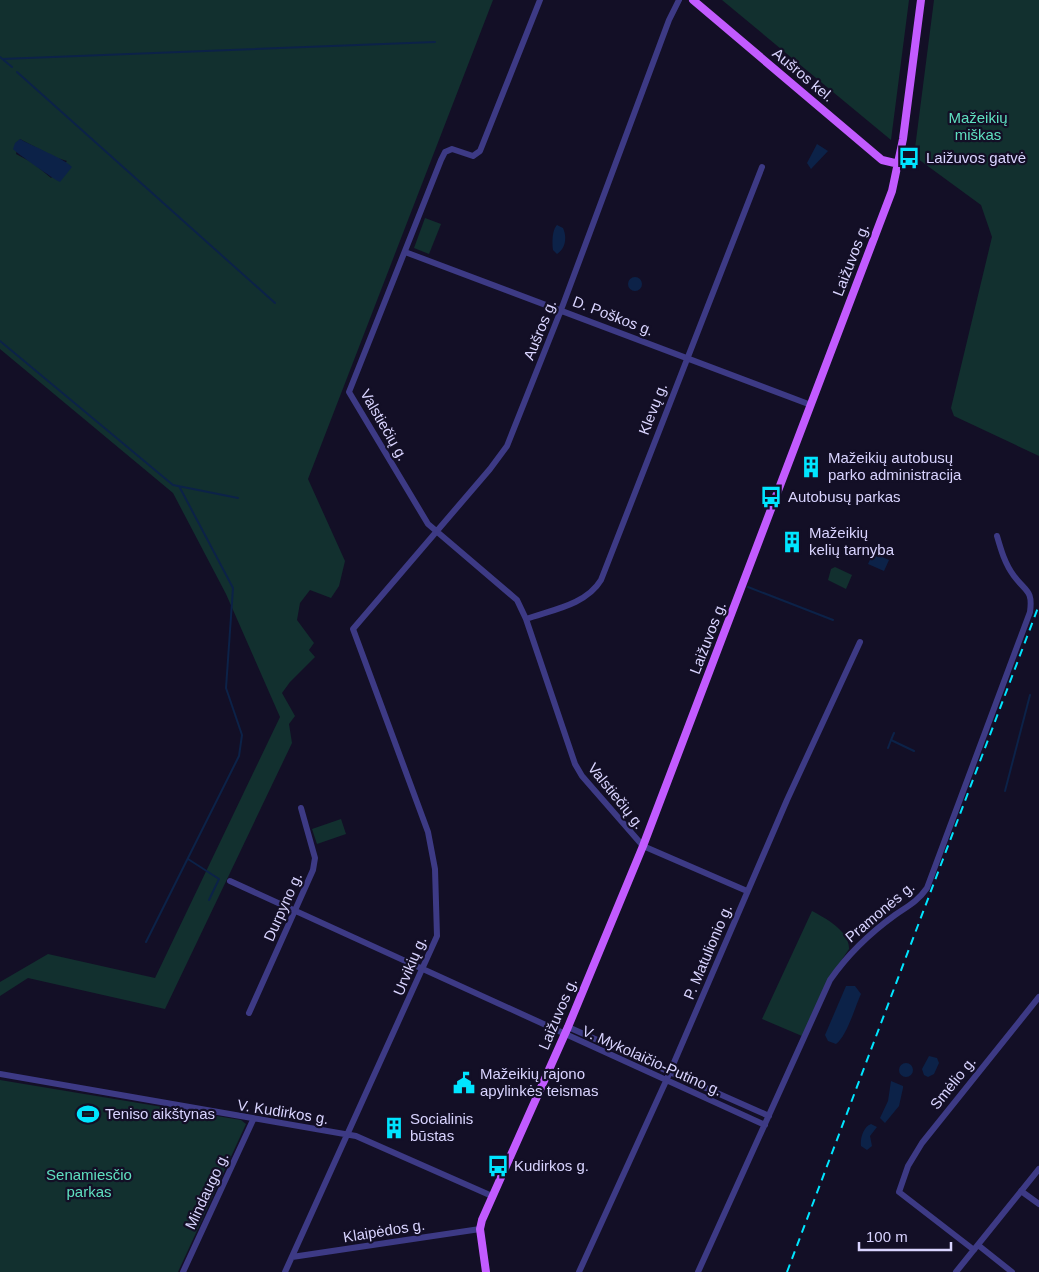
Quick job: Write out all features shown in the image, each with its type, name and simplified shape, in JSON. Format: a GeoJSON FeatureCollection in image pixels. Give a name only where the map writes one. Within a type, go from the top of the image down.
{"type":"FeatureCollection","features":[{"type":"Feature","properties":{"kind":"main road","name":"Aušros kel."},"geometry":{"type":"LineString","coordinates":[[693,0],[882,160],[899,164]]}},
{"type":"Feature","properties":{"kind":"main road","name":"Laižuvos g."},"geometry":{"type":"LineString","coordinates":[[486,1272],[480,1229],[492,1196],[568,1027],[643,846],[892,192],[899,164],[921,0]]}},
{"type":"Feature","properties":{"kind":"street","name":"Valstiečių g."},"geometry":{"type":"LineString","coordinates":[[540,0],[480,151],[473,156],[452,149],[445,152],[349,392],[428,524],[436,533],[517,600],[526,619],[575,764],[588,783],[643,846]]}},
{"type":"Feature","properties":{"kind":"street","name":"Aušros g."},"geometry":{"type":"LineString","coordinates":[[353,628],[490,469],[506,446],[562,310],[669,20],[679,0]]}},
{"type":"Feature","properties":{"kind":"street","name":"Klevų g."},"geometry":{"type":"LineString","coordinates":[[526,619],[584,598],[598,586],[762,167]]}},
{"type":"Feature","properties":{"kind":"street","name":"D. Poškos g."},"geometry":{"type":"LineString","coordinates":[[405,252],[811,405]]}},
{"type":"Feature","properties":{"kind":"street","name":"Pramonės g."},"geometry":{"type":"LineString","coordinates":[[698,1272],[830,980],[853,950],[896,915],[919,900],[927,888],[1030,612],[1032,598],[1027,588],[1014,576],[1003,557],[997,536]]}},
{"type":"Feature","properties":{"kind":"street","name":"Urvikių g."},"geometry":{"type":"LineString","coordinates":[[286,1272],[437,936],[433,850],[353,628]]}},
{"type":"Feature","properties":{"kind":"street","name":"P. Matulionio g."},"geometry":{"type":"LineString","coordinates":[[579,1272],[670,1072],[747,891],[860,642]]}},
{"type":"Feature","properties":{"kind":"street","name":"Durpyno g."},"geometry":{"type":"LineString","coordinates":[[249,1013],[313,870],[315,858],[301,808]]}},
{"type":"Feature","properties":{"kind":"street"},"geometry":{"type":"LineString","coordinates":[[643,846],[747,891]]}},
{"type":"Feature","properties":{"kind":"street","name":"V. Mykolaičio-Putino g."},"geometry":{"type":"LineString","coordinates":[[230,881],[564,1036],[765,1125]]}},
{"type":"Feature","properties":{"kind":"street","name":"Smėlio g."},"geometry":{"type":"LineString","coordinates":[[976,1247],[899,1192],[908,1166],[922,1143],[1039,997]]}},
{"type":"Feature","properties":{"kind":"street","name":"V. Mykolaičio-Putino g."},"geometry":{"type":"LineString","coordinates":[[568,1027],[769,1116]]}},
{"type":"Feature","properties":{"kind":"street","name":"V. Kudirkos g."},"geometry":{"type":"LineString","coordinates":[[0,1074],[253,1120],[356,1136],[492,1196]]}},
{"type":"Feature","properties":{"kind":"street","name":"Mindaugo g."},"geometry":{"type":"LineString","coordinates":[[183,1272],[253,1120]]}},
{"type":"Feature","properties":{"kind":"street"},"geometry":{"type":"LineString","coordinates":[[956,1272],[1039,1169]]}},
{"type":"Feature","properties":{"kind":"street"},"geometry":{"type":"LineString","coordinates":[[1021,1191],[1039,1204]]}},
{"type":"Feature","properties":{"kind":"street","name":"Klaipėdos g."},"geometry":{"type":"LineString","coordinates":[[292,1257],[480,1229]]}},
{"type":"Feature","properties":{"kind":"street"},"geometry":{"type":"LineString","coordinates":[[976,1247],[1012,1272]]}},
{"type":"Feature","properties":{"kind":"green space"},"geometry":{"type":"Polygon","coordinates":[[[0,0],[493,0],[308,479],[345,561],[339,586],[331,598],[310,590],[300,603],[297,620],[314,643],[309,650],[315,657],[290,682],[282,693],[295,716],[289,724],[292,743],[165,1009],[28,978],[0,996],[0,982],[48,954],[155,978],[280,717],[226,594],[173,493],[0,349],[0,0]],[[20,139],[16,154],[33,163],[51,178],[67,161],[54,157],[20,139]]]}},
{"type":"Feature","properties":{"kind":"green space"},"geometry":{"type":"Polygon","coordinates":[[[722,0],[909,0],[891,140],[722,0]]]}},
{"type":"Feature","properties":{"kind":"green space","name":"Mažeikių miškas"},"geometry":{"type":"Polygon","coordinates":[[[934,0],[1039,0],[1039,456],[954,416],[951,408],[992,237],[981,205],[914,156],[934,0]]]}},
{"type":"Feature","properties":{"kind":"green space"},"geometry":{"type":"Polygon","coordinates":[[[425,218],[441,224],[429,254],[414,248],[425,218]]]}},
{"type":"Feature","properties":{"kind":"green space"},"geometry":{"type":"Polygon","coordinates":[[[835,567],[852,575],[846,589],[828,580],[831,569],[835,567]]]}},
{"type":"Feature","properties":{"kind":"green space"},"geometry":{"type":"Polygon","coordinates":[[[341,819],[346,834],[317,844],[312,829],[341,819]]]}},
{"type":"Feature","properties":{"kind":"green space"},"geometry":{"type":"Polygon","coordinates":[[[812,911],[830,921],[841,931],[848,942],[849,949],[828,980],[802,1036],[762,1019],[812,911]]]}},
{"type":"Feature","properties":{"kind":"green space","name":"Senamiesčio parkas"},"geometry":{"type":"Polygon","coordinates":[[[0,1080],[241,1120],[246,1124],[178,1272],[0,1272],[0,1080]]]}},
{"type":"Feature","properties":{"kind":"water"},"geometry":{"type":"Polygon","coordinates":[[[20,139],[56,156],[72,167],[60,182],[13,149],[15,143],[20,139]]]}},
{"type":"Feature","properties":{"kind":"water"},"geometry":{"type":"Polygon","coordinates":[[[817,144],[828,151],[811,169],[807,163],[817,144]]]}},
{"type":"Feature","properties":{"kind":"water"},"geometry":{"type":"Polygon","coordinates":[[[557,225],[563,228],[565,239],[564,246],[557,254],[553,250],[552,244],[553,233],[557,225]]]}},
{"type":"Feature","properties":{"kind":"water"},"geometry":{"type":"Polygon","coordinates":[[[632,277],[638,277],[642,284],[638,291],[632,291],[628,287],[628,281],[632,277]]]}},
{"type":"Feature","properties":{"kind":"water"},"geometry":{"type":"Polygon","coordinates":[[[873,553],[889,560],[884,571],[868,564],[873,553]]]}},
{"type":"Feature","properties":{"kind":"water"},"geometry":{"type":"Polygon","coordinates":[[[846,986],[855,986],[861,994],[844,1035],[836,1044],[828,1041],[825,1035],[846,986]]]}},
{"type":"Feature","properties":{"kind":"water"},"geometry":{"type":"Polygon","coordinates":[[[929,1056],[937,1058],[939,1063],[934,1074],[928,1077],[924,1075],[922,1069],[929,1056]]]}},
{"type":"Feature","properties":{"kind":"water"},"geometry":{"type":"Polygon","coordinates":[[[903,1063],[909,1063],[913,1070],[909,1077],[903,1077],[899,1073],[899,1067],[903,1063]]]}},
{"type":"Feature","properties":{"kind":"water"},"geometry":{"type":"Polygon","coordinates":[[[891,1081],[903,1086],[903,1088],[899,1106],[885,1123],[880,1118],[888,1101],[891,1081]]]}},
{"type":"Feature","properties":{"kind":"water"},"geometry":{"type":"Polygon","coordinates":[[[871,1124],[877,1127],[870,1136],[872,1146],[867,1150],[861,1146],[861,1140],[864,1130],[871,1124]]]}},
{"type":"Feature","properties":{"kind":"waterway"},"geometry":{"type":"LineString","coordinates":[[2,59],[435,42]]}},
{"type":"Feature","properties":{"kind":"waterway"},"geometry":{"type":"LineString","coordinates":[[0,57],[12,67]]}},
{"type":"Feature","properties":{"kind":"waterway"},"geometry":{"type":"LineString","coordinates":[[17,72],[275,303]]}},
{"type":"Feature","properties":{"kind":"waterway"},"geometry":{"type":"LineString","coordinates":[[0,341],[173,485],[238,498]]}},
{"type":"Feature","properties":{"kind":"waterway"},"geometry":{"type":"LineString","coordinates":[[146,942],[239,756],[242,735],[226,688],[233,588],[179,486]]}},
{"type":"Feature","properties":{"kind":"waterway"},"geometry":{"type":"LineString","coordinates":[[748,587],[833,620]]}},
{"type":"Feature","properties":{"kind":"waterway"},"geometry":{"type":"LineString","coordinates":[[1005,791],[1030,695]]}},
{"type":"Feature","properties":{"kind":"waterway"},"geometry":{"type":"LineString","coordinates":[[891,740],[894,733]]}},
{"type":"Feature","properties":{"kind":"waterway"},"geometry":{"type":"LineString","coordinates":[[888,748],[891,740],[914,751]]}},
{"type":"Feature","properties":{"kind":"waterway"},"geometry":{"type":"LineString","coordinates":[[188,859],[219,879],[209,900]]}},
{"type":"Feature","properties":{"kind":"railway"},"geometry":{"type":"LineString","coordinates":[[787,1272],[1039,605]]}},
{"type":"Feature","properties":{"kind":"place","name":"Laižuvos gatvė"},"geometry":{"type":"Point","coordinates":[909,158]}},
{"type":"Feature","properties":{"kind":"place","name":"Mažeikių autobusų parko administracija"},"geometry":{"type":"Point","coordinates":[811,467]}},
{"type":"Feature","properties":{"kind":"place","name":"Autobusų parkas"},"geometry":{"type":"Point","coordinates":[771,497]}},
{"type":"Feature","properties":{"kind":"place","name":"Mažeikių kelių tarnyba"},"geometry":{"type":"Point","coordinates":[792,542]}},
{"type":"Feature","properties":{"kind":"place","name":"Mažeikių rajono apylinkės teismas"},"geometry":{"type":"Point","coordinates":[464,1083]}},
{"type":"Feature","properties":{"kind":"place","name":"Teniso aikštynas"},"geometry":{"type":"Point","coordinates":[88,1114]}},
{"type":"Feature","properties":{"kind":"place","name":"Socialinis būstas"},"geometry":{"type":"Point","coordinates":[394,1128]}},
{"type":"Feature","properties":{"kind":"place","name":"Kudirkos g."},"geometry":{"type":"Point","coordinates":[498,1166]}}]}
